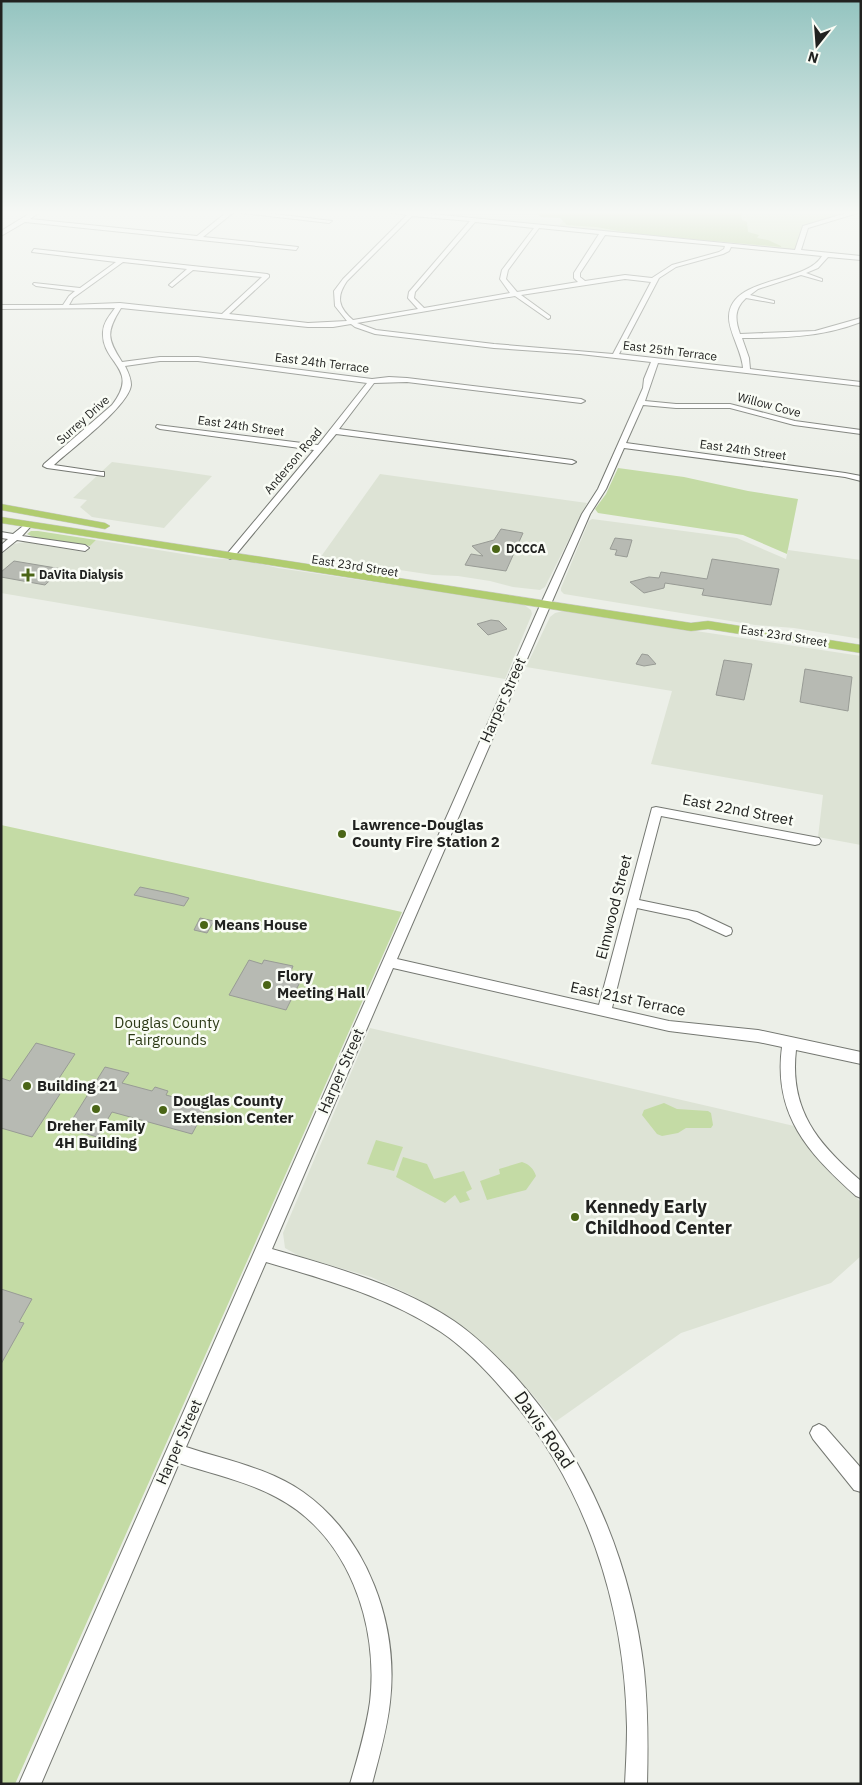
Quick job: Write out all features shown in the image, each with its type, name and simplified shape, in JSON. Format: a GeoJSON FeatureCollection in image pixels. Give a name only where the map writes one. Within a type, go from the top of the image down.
{"type":"FeatureCollection","features":[{"type":"Feature","properties":{"kind":"main road","name":"East 23rd Street"},"geometry":{"type":"LineString","coordinates":[[1,507],[233,552]]}},
{"type":"Feature","properties":{"kind":"main road"},"geometry":{"type":"LineString","coordinates":[[1,515],[40,520],[53,517]]}},
{"type":"Feature","properties":{"kind":"main road","name":"East 23rd Street"},"geometry":{"type":"LineString","coordinates":[[1,520],[233,552],[547,600],[691,627],[708,625],[861,648]]}},
{"type":"Feature","properties":{"kind":"street"},"geometry":{"type":"LineString","coordinates":[[65,306],[73,295]]}},
{"type":"Feature","properties":{"kind":"street"},"geometry":{"type":"LineString","coordinates":[[224,315],[246,295]]}},
{"type":"Feature","properties":{"kind":"street"},"geometry":{"type":"LineString","coordinates":[[337,295],[338,306],[354,323],[514,295]]}},
{"type":"Feature","properties":{"kind":"street"},"geometry":{"type":"LineString","coordinates":[[411,295],[411,298],[424,311]]}},
{"type":"Feature","properties":{"kind":"street"},"geometry":{"type":"LineString","coordinates":[[516,295],[548,317]]}},
{"type":"Feature","properties":{"kind":"street"},"geometry":{"type":"LineString","coordinates":[[615,356],[646,295]]}},
{"type":"Feature","properties":{"kind":"street"},"geometry":{"type":"LineString","coordinates":[[747,371],[746,355],[732,324],[732,314],[744,296],[772,302]]}},
{"type":"Feature","properties":{"kind":"street","name":"East 25th Terrace"},"geometry":{"type":"LineString","coordinates":[[1,306],[120,306],[224,315],[308,325],[354,323],[368,330],[386,334],[494,346],[615,356],[861,384]]}},
{"type":"Feature","properties":{"kind":"street","name":"Surrey Drive"},"geometry":{"type":"LineString","coordinates":[[101,474],[48,466],[120,402],[126,391],[127,381],[108,341],[106,331],[110,320],[120,306]]}},
{"type":"Feature","properties":{"kind":"street"},"geometry":{"type":"LineString","coordinates":[[738,336],[820,334],[861,320]]}},
{"type":"Feature","properties":{"kind":"street","name":"East 24th Terrace"},"geometry":{"type":"LineString","coordinates":[[120,365],[160,360],[198,359],[372,381],[389,379],[408,380],[581,401]]}},
{"type":"Feature","properties":{"kind":"street","name":"Harper Street"},"geometry":{"type":"LineString","coordinates":[[30,1784],[547,600],[586,514],[602,489],[641,403],[655,361]]}},
{"type":"Feature","properties":{"kind":"street","name":"Anderson Road"},"geometry":{"type":"LineString","coordinates":[[233,552],[334,431],[372,381]]}},
{"type":"Feature","properties":{"kind":"street","name":"Willow Cove"},"geometry":{"type":"LineString","coordinates":[[641,403],[676,406],[730,406],[750,410],[786,422],[794,417],[801,418],[806,420],[806,426],[861,432]]}},
{"type":"Feature","properties":{"kind":"street","name":"East 24th Street"},"geometry":{"type":"LineString","coordinates":[[160,427],[319,448]]}},
{"type":"Feature","properties":{"kind":"street"},"geometry":{"type":"LineString","coordinates":[[334,431],[572,462]]}},
{"type":"Feature","properties":{"kind":"street","name":"East 24th Street"},"geometry":{"type":"LineString","coordinates":[[622,445],[845,475],[861,479]]}},
{"type":"Feature","properties":{"kind":"street"},"geometry":{"type":"LineString","coordinates":[[1,550],[28,525]]}},
{"type":"Feature","properties":{"kind":"street"},"geometry":{"type":"LineString","coordinates":[[1,535],[85,548]]}},
{"type":"Feature","properties":{"kind":"street","name":"East 22nd Street"},"geometry":{"type":"LineString","coordinates":[[656,811],[815,841]]}},
{"type":"Feature","properties":{"kind":"street","name":"Elmwood Street"},"geometry":{"type":"LineString","coordinates":[[604,1011],[656,811]]}},
{"type":"Feature","properties":{"kind":"street"},"geometry":{"type":"LineString","coordinates":[[632,903],[692,915],[726,931]]}},
{"type":"Feature","properties":{"kind":"street","name":"East 21st Terrace"},"geometry":{"type":"LineString","coordinates":[[389,962],[669,1026],[758,1036],[861,1058]]}},
{"type":"Feature","properties":{"kind":"street"},"geometry":{"type":"LineString","coordinates":[[790,1042],[787,1072],[788,1087],[792,1104],[800,1122],[825,1156],[861,1191]]}},
{"type":"Feature","properties":{"kind":"street","name":"Davis Road"},"geometry":{"type":"LineString","coordinates":[[262,1253],[358,1281],[415,1307],[448,1327],[481,1353],[508,1379],[554,1437],[588,1500],[617,1581],[632,1666],[637,1728],[636,1784]]}},
{"type":"Feature","properties":{"kind":"street"},"geometry":{"type":"LineString","coordinates":[[819,1433],[861,1483]]}},
{"type":"Feature","properties":{"kind":"street"},"geometry":{"type":"LineString","coordinates":[[175,1453],[264,1482],[295,1497],[318,1514],[353,1561],[364,1584],[375,1619],[380,1662],[380,1700],[373,1740],[361,1784]]}},
{"type":"Feature","properties":{"kind":"shaded area"},"geometry":{"type":"Polygon","coordinates":[[[112,462],[212,476],[164,528],[92,517],[80,507],[87,500],[73,498],[112,462]]]}},
{"type":"Feature","properties":{"kind":"shaded area"},"geometry":{"type":"Polygon","coordinates":[[[380,474],[587,503],[545,587],[540,590],[513,587],[458,576],[433,575],[320,558],[380,474]]]}},
{"type":"Feature","properties":{"kind":"shaded area"},"geometry":{"type":"Polygon","coordinates":[[[592,519],[737,538],[786,559],[788,550],[861,560],[861,639],[794,628],[755,625],[564,594],[561,588],[589,521],[592,519]]]}},
{"type":"Feature","properties":{"kind":"shaded area"},"geometry":{"type":"Polygon","coordinates":[[[96,540],[208,558],[243,560],[278,568],[523,604],[531,610],[532,614],[505,679],[1,593],[1,555],[14,544],[25,542],[84,552],[96,540]]]}},
{"type":"Feature","properties":{"kind":"shaded area"},"geometry":{"type":"Polygon","coordinates":[[[563,611],[861,656],[861,845],[818,837],[823,795],[651,764],[672,691],[526,667],[550,617],[555,613],[563,611]]]}},
{"type":"Feature","properties":{"kind":"shaded area","name":"Kennedy Early Childhood Center"},"geometry":{"type":"Polygon","coordinates":[[[370,1028],[794,1126],[828,1171],[861,1202],[861,1256],[831,1283],[681,1333],[555,1422],[503,1362],[486,1346],[444,1314],[411,1295],[371,1277],[299,1256],[285,1248],[283,1233],[370,1028]]]}},
{"type":"Feature","properties":{"kind":"green space"},"geometry":{"type":"Polygon","coordinates":[[[618,468],[684,477],[748,491],[798,499],[787,554],[743,535],[598,513],[595,509],[606,494],[618,468]]]}},
{"type":"Feature","properties":{"kind":"green space"},"geometry":{"type":"Polygon","coordinates":[[[31,531],[96,540],[90,546],[33,537],[27,534],[31,531]]]}},
{"type":"Feature","properties":{"kind":"green space","name":"Douglas County Fairgrounds"},"geometry":{"type":"Polygon","coordinates":[[[1,825],[402,912],[15,1784],[1,1784],[1,825]]]}},
{"type":"Feature","properties":{"kind":"green space"},"geometry":{"type":"Polygon","coordinates":[[[664,1103],[677,1109],[708,1111],[711,1113],[713,1125],[711,1128],[686,1128],[678,1133],[662,1136],[657,1134],[642,1115],[644,1110],[664,1103]]]}},
{"type":"Feature","properties":{"kind":"green space"},"geometry":{"type":"Polygon","coordinates":[[[376,1140],[403,1147],[394,1171],[367,1164],[376,1140]]]}},
{"type":"Feature","properties":{"kind":"green space"},"geometry":{"type":"Polygon","coordinates":[[[403,1157],[427,1164],[434,1179],[464,1171],[472,1189],[466,1192],[470,1200],[460,1203],[455,1195],[445,1203],[396,1177],[403,1157]]]}},
{"type":"Feature","properties":{"kind":"green space"},"geometry":{"type":"Polygon","coordinates":[[[522,1162],[531,1167],[536,1176],[526,1190],[487,1200],[480,1181],[500,1174],[499,1169],[522,1162]]]}},
{"type":"Feature","properties":{"kind":"building","name":"DCCCA"},"geometry":{"type":"Polygon","coordinates":[[[501,529],[523,533],[506,571],[465,565],[471,554],[483,556],[472,546],[494,540],[501,529]]]}},
{"type":"Feature","properties":{"kind":"building"},"geometry":{"type":"Polygon","coordinates":[[[615,538],[632,540],[627,557],[615,555],[617,550],[610,549],[615,538]]]}},
{"type":"Feature","properties":{"kind":"building"},"geometry":{"type":"Polygon","coordinates":[[[712,559],[779,569],[771,605],[702,595],[704,589],[665,583],[664,588],[644,593],[630,582],[649,577],[659,578],[661,572],[707,579],[712,559]]]}},
{"type":"Feature","properties":{"kind":"building","name":"DaVita Dialysis"},"geometry":{"type":"Polygon","coordinates":[[[14,561],[62,569],[45,585],[1,577],[1,572],[14,561]]]}},
{"type":"Feature","properties":{"kind":"building"},"geometry":{"type":"Polygon","coordinates":[[[491,620],[499,621],[507,629],[488,635],[477,624],[491,620]]]}},
{"type":"Feature","properties":{"kind":"building"},"geometry":{"type":"Polygon","coordinates":[[[642,654],[648,655],[656,664],[644,666],[636,664],[642,654]]]}},
{"type":"Feature","properties":{"kind":"building"},"geometry":{"type":"Polygon","coordinates":[[[724,660],[752,664],[744,700],[716,695],[724,660]]]}},
{"type":"Feature","properties":{"kind":"building"},"geometry":{"type":"Polygon","coordinates":[[[805,669],[852,677],[848,711],[800,702],[805,669]]]}},
{"type":"Feature","properties":{"kind":"building"},"geometry":{"type":"Polygon","coordinates":[[[140,887],[189,898],[184,906],[134,895],[140,887]]]}},
{"type":"Feature","properties":{"kind":"building","name":"Means House"},"geometry":{"type":"Polygon","coordinates":[[[200,918],[214,921],[207,933],[194,930],[200,918]]]}},
{"type":"Feature","properties":{"kind":"building","name":"Flory Meeting Hall"},"geometry":{"type":"Polygon","coordinates":[[[249,960],[262,964],[264,960],[293,966],[291,971],[304,974],[286,1010],[229,995],[249,960]]]}},
{"type":"Feature","properties":{"kind":"building","name":"Building 21"},"geometry":{"type":"Polygon","coordinates":[[[36,1043],[75,1054],[50,1092],[60,1094],[32,1137],[1,1128],[1,1078],[10,1081],[36,1043]]]}},
{"type":"Feature","properties":{"kind":"building"},"geometry":{"type":"Polygon","coordinates":[[[105,1067],[129,1073],[122,1083],[152,1091],[155,1087],[168,1091],[166,1095],[207,1106],[192,1134],[112,1112],[97,1137],[67,1128],[105,1067]]]}},
{"type":"Feature","properties":{"kind":"building"},"geometry":{"type":"Polygon","coordinates":[[[1,1289],[32,1299],[19,1322],[24,1323],[1,1364],[1,1289]]]}},
{"type":"Feature","properties":{"kind":"place","name":"DCCCA"},"geometry":{"type":"Point","coordinates":[496,549]}},
{"type":"Feature","properties":{"kind":"place","name":"DaVita Dialysis"},"geometry":{"type":"Point","coordinates":[28,575]}},
{"type":"Feature","properties":{"kind":"place","name":"Lawrence-Douglas County Fire Station 2"},"geometry":{"type":"Point","coordinates":[342,834]}},
{"type":"Feature","properties":{"kind":"place","name":"Means House"},"geometry":{"type":"Point","coordinates":[204,925]}},
{"type":"Feature","properties":{"kind":"place","name":"Flory Meeting Hall"},"geometry":{"type":"Point","coordinates":[267,985]}},
{"type":"Feature","properties":{"kind":"place","name":"Building 21"},"geometry":{"type":"Point","coordinates":[27,1086]}},
{"type":"Feature","properties":{"kind":"place","name":"Dreher Family 4H Building"},"geometry":{"type":"Point","coordinates":[96,1109]}},
{"type":"Feature","properties":{"kind":"place","name":"Douglas County Extension Center"},"geometry":{"type":"Point","coordinates":[163,1110]}},
{"type":"Feature","properties":{"kind":"place","name":"Kennedy Early Childhood Center"},"geometry":{"type":"Point","coordinates":[575,1217]}}]}
